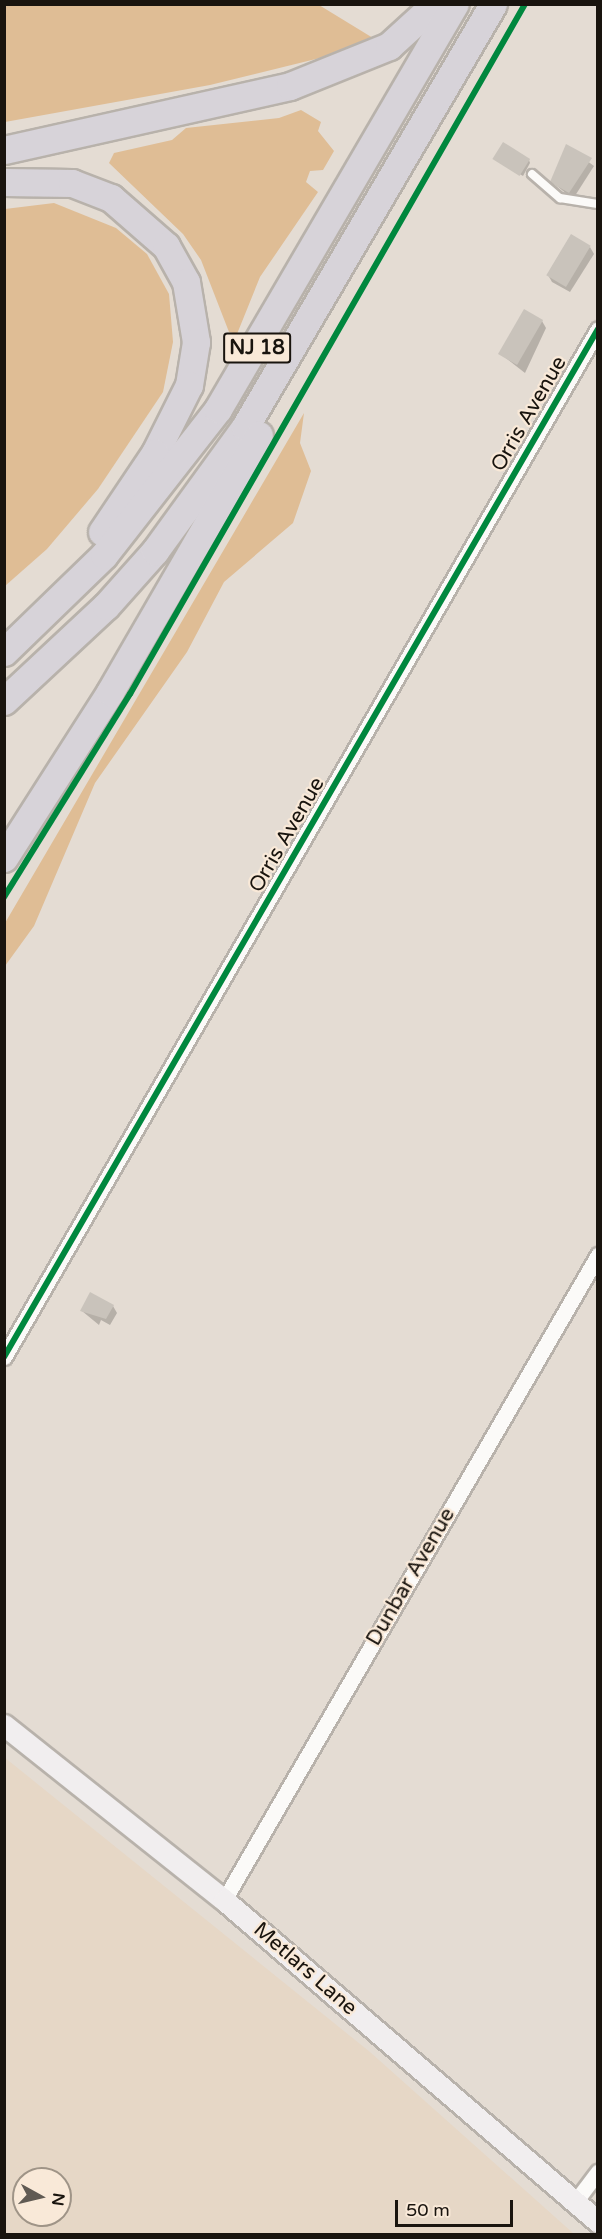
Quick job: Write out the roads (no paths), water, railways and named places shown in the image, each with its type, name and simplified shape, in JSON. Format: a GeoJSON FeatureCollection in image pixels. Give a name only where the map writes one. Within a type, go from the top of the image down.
{"type":"FeatureCollection","features":[{"type":"Feature","properties":{"kind":"highway"},"geometry":{"type":"LineString","coordinates":[[4,150],[290,86],[389,46],[435,4]]}},
{"type":"Feature","properties":{"kind":"highway","name":"NJ 18"},"geometry":{"type":"LineString","coordinates":[[4,652],[104,555],[218,409],[455,4]]}},
{"type":"Feature","properties":{"kind":"highway","name":"NJ 18"},"geometry":{"type":"LineString","coordinates":[[4,701],[106,606],[198,495],[276,378],[493,4]]}},
{"type":"Feature","properties":{"kind":"highway"},"geometry":{"type":"LineString","coordinates":[[4,858],[171,591],[325,319],[400,165]]}},
{"type":"Feature","properties":{"kind":"highway"},"geometry":{"type":"LineString","coordinates":[[4,182],[72,183],[111,198],[142,220],[186,282],[196,342],[189,385],[155,453],[91,548],[4,647]]}},
{"type":"Feature","properties":{"kind":"main road","name":"Metlars Lane"},"geometry":{"type":"LineString","coordinates":[[4,1725],[224,1900],[597,2222]]}},
{"type":"Feature","properties":{"kind":"street","name":"Orris Avenue"},"geometry":{"type":"LineString","coordinates":[[4,1357],[597,329]]}},
{"type":"Feature","properties":{"kind":"street","name":"Dunbar Avenue"},"geometry":{"type":"LineString","coordinates":[[224,1900],[597,1255]]}},
{"type":"Feature","properties":{"kind":"street"},"geometry":{"type":"LineString","coordinates":[[575,2202],[597,2172]]}},
{"type":"Feature","properties":{"kind":"lane"},"geometry":{"type":"LineString","coordinates":[[532,174],[566,201],[597,204]]}}]}
